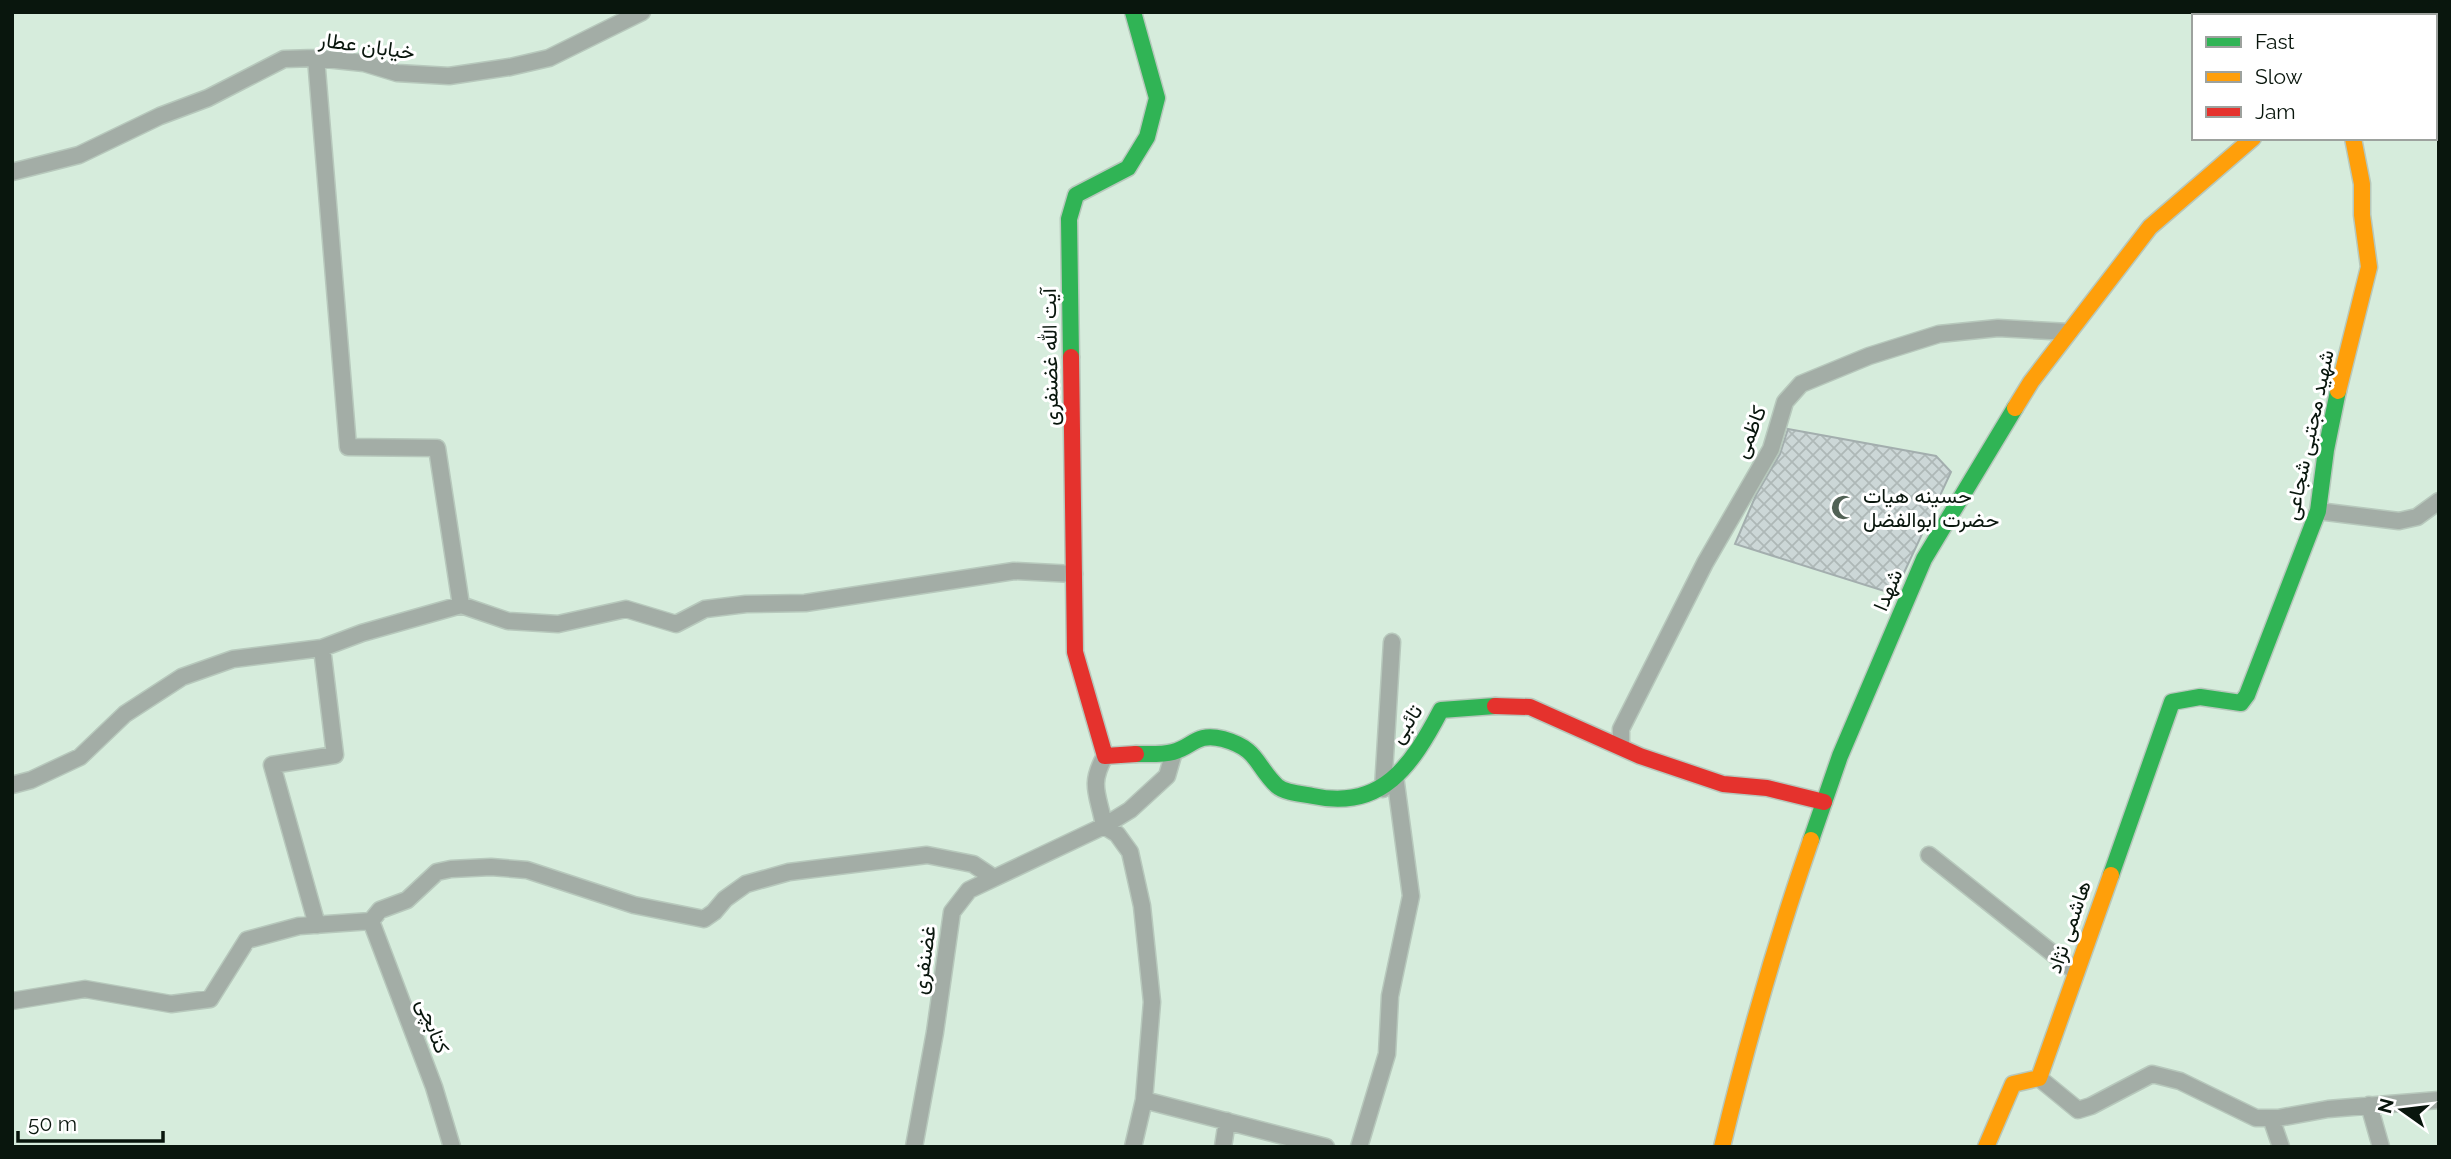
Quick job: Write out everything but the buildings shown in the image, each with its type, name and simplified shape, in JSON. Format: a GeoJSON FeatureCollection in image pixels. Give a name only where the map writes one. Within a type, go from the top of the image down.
{"type":"FeatureCollection","features":[{"type":"Feature","properties":{"kind":"street","name":"خیابان عطار"},"geometry":{"type":"LineString","coordinates":[[12,172],[79,155],[160,116],[208,98],[284,59],[316,58],[364,63],[397,73],[449,76],[510,68],[549,58],[642,12]]}},
{"type":"Feature","properties":{"kind":"street","name":"آیت الله غضنفری"},"geometry":{"type":"LineString","coordinates":[[1102,749],[1075,652],[1069,219],[1076,195],[1128,168],[1147,137],[1157,97],[1146,68],[1133,12]]}},
{"type":"Feature","properties":{"kind":"street"},"geometry":{"type":"LineString","coordinates":[[316,58],[348,447],[437,448],[461,605]]}},
{"type":"Feature","properties":{"kind":"street","name":"شهدا"},"geometry":{"type":"LineString","coordinates":[[1722,1147],[1744,1054],[1784,918],[1840,756],[1924,559],[2031,382],[2150,227],[2251,140]]}},
{"type":"Feature","properties":{"kind":"street","name":"شهید مجتبی شجاعی"},"geometry":{"type":"LineString","coordinates":[[2172,702],[2200,697],[2241,702],[2247,695],[2318,512],[2326,450],[2339,385],[2369,267],[2362,215],[2362,184],[2353,140]]}},
{"type":"Feature","properties":{"kind":"street","name":"کاظمی"},"geometry":{"type":"LineString","coordinates":[[1621,746],[1620,729],[1704,563],[1771,449],[1785,402],[1801,384],[1877,354],[1939,334],[1998,328],[2069,332]]}},
{"type":"Feature","properties":{"kind":"street"},"geometry":{"type":"LineString","coordinates":[[2318,512],[2399,521],[2417,517],[2439,501]]}},
{"type":"Feature","properties":{"kind":"street"},"geometry":{"type":"LineString","coordinates":[[12,785],[31,780],[80,757],[125,715],[182,677],[233,659],[322,648],[362,633],[461,605],[508,621],[558,624],[626,609],[676,624],[705,609],[746,604],[804,603],[1014,571],[1074,574]]}},
{"type":"Feature","properties":{"kind":"street"},"geometry":{"type":"LineString","coordinates":[[1383,789],[1392,642]]}},
{"type":"Feature","properties":{"kind":"street"},"geometry":{"type":"LineString","coordinates":[[317,925],[272,765],[335,755],[322,648]]}},
{"type":"Feature","properties":{"kind":"street","name":"هاشمی نژاد"},"geometry":{"type":"LineString","coordinates":[[2039,1078],[2172,702]]}},
{"type":"Feature","properties":{"kind":"street","name":"تائبی"},"geometry":{"type":"LineString","coordinates":[[1102,749],[1174,752],[1193,740],[1209,737],[1223,739],[1251,751],[1279,788],[1348,800],[1371,795],[1383,789],[1432,728],[1441,710],[1482,706],[1530,707],[1640,756],[1723,784],[1767,788],[1824,802]]}},
{"type":"Feature","properties":{"kind":"street"},"geometry":{"type":"LineString","coordinates":[[1102,749],[1094,789],[1100,803],[1104,826],[1117,834],[1130,852],[1142,906],[1152,1002],[1144,1100],[1133,1147]]}},
{"type":"Feature","properties":{"kind":"street","name":"غضنفری"},"geometry":{"type":"LineString","coordinates":[[914,1147],[935,1032],[952,912],[970,890],[1104,826],[1130,810],[1167,776],[1174,752]]}},
{"type":"Feature","properties":{"kind":"street"},"geometry":{"type":"LineString","coordinates":[[1359,1147],[1387,1054],[1390,996],[1411,895],[1395,776]]}},
{"type":"Feature","properties":{"kind":"street"},"geometry":{"type":"LineString","coordinates":[[12,1001],[85,989],[171,1004],[210,999],[247,940],[299,926],[371,921],[380,910],[407,900],[437,872],[451,869],[491,867],[527,870],[634,905],[704,919],[746,884],[789,872],[927,855],[973,864],[994,878]]}},
{"type":"Feature","properties":{"kind":"street"},"geometry":{"type":"LineString","coordinates":[[1929,855],[2076,972]]}},
{"type":"Feature","properties":{"kind":"street","name":"کتابچی"},"geometry":{"type":"LineString","coordinates":[[371,921],[434,1087],[452,1147]]}},
{"type":"Feature","properties":{"kind":"street"},"geometry":{"type":"LineString","coordinates":[[1986,1147],[2013,1084],[2039,1078],[2078,1110],[2152,1074],[2180,1081],[2256,1118],[2439,1100]]}},
{"type":"Feature","properties":{"kind":"street"},"geometry":{"type":"LineString","coordinates":[[1144,1100],[1326,1147]]}},
{"type":"Feature","properties":{"kind":"street"},"geometry":{"type":"LineString","coordinates":[[2369,1105],[2381,1147]]}},
{"type":"Feature","properties":{"kind":"street"},"geometry":{"type":"LineString","coordinates":[[2271,1118],[2281,1147]]}},
{"type":"Feature","properties":{"kind":"street"},"geometry":{"type":"LineString","coordinates":[[1223,1147],[1227,1121]]}},
{"type":"Feature","properties":{"kind":"waterway"},"geometry":{"type":"LineString","coordinates":[[2308,12],[2312,14]]}},
{"type":"Feature","properties":{"kind":"traffic: fast"},"geometry":{"type":"LineString","coordinates":[[1071,357],[1069,219],[1076,195],[1128,168],[1147,137],[1157,98],[1133,12]]}},
{"type":"Feature","properties":{"kind":"traffic: fast"},"geometry":{"type":"LineString","coordinates":[[2111,875],[2172,702],[2200,697],[2241,703],[2247,695],[2318,511],[2326,450],[2338,391]]}},
{"type":"Feature","properties":{"kind":"traffic: fast"},"geometry":{"type":"LineString","coordinates":[[1811,840],[1840,756],[1924,559],[2015,408]]}},
{"type":"Feature","properties":{"kind":"traffic: fast"},"geometry":{"type":"LineString","coordinates":[[1136,754],[1169,753],[1201,739],[1214,737],[1244,748],[1277,786],[1285,790],[1337,799],[1358,797],[1376,790],[1406,765],[1441,710],[1495,706]]}},
{"type":"Feature","properties":{"kind":"traffic: slow"},"geometry":{"type":"LineString","coordinates":[[2015,408],[2031,382],[2150,227],[2251,140]]}},
{"type":"Feature","properties":{"kind":"traffic: slow"},"geometry":{"type":"LineString","coordinates":[[2338,391],[2369,267],[2362,215],[2362,184],[2353,140]]}},
{"type":"Feature","properties":{"kind":"traffic: slow"},"geometry":{"type":"LineString","coordinates":[[1722,1147],[1763,992],[1811,840]]}},
{"type":"Feature","properties":{"kind":"traffic: slow"},"geometry":{"type":"LineString","coordinates":[[1986,1147],[2013,1084],[2039,1078],[2111,875]]}},
{"type":"Feature","properties":{"kind":"traffic: jam"},"geometry":{"type":"LineString","coordinates":[[1071,357],[1075,652],[1105,756],[1136,754]]}},
{"type":"Feature","properties":{"kind":"traffic: jam"},"geometry":{"type":"LineString","coordinates":[[1495,706],[1530,707],[1640,756],[1723,784],[1767,788],[1824,802]]}},
{"type":"Feature","properties":{"kind":"place","name":"حسینه هیات حضرت ابوالفضل"},"geometry":{"type":"Point","coordinates":[1843,508]}}]}
